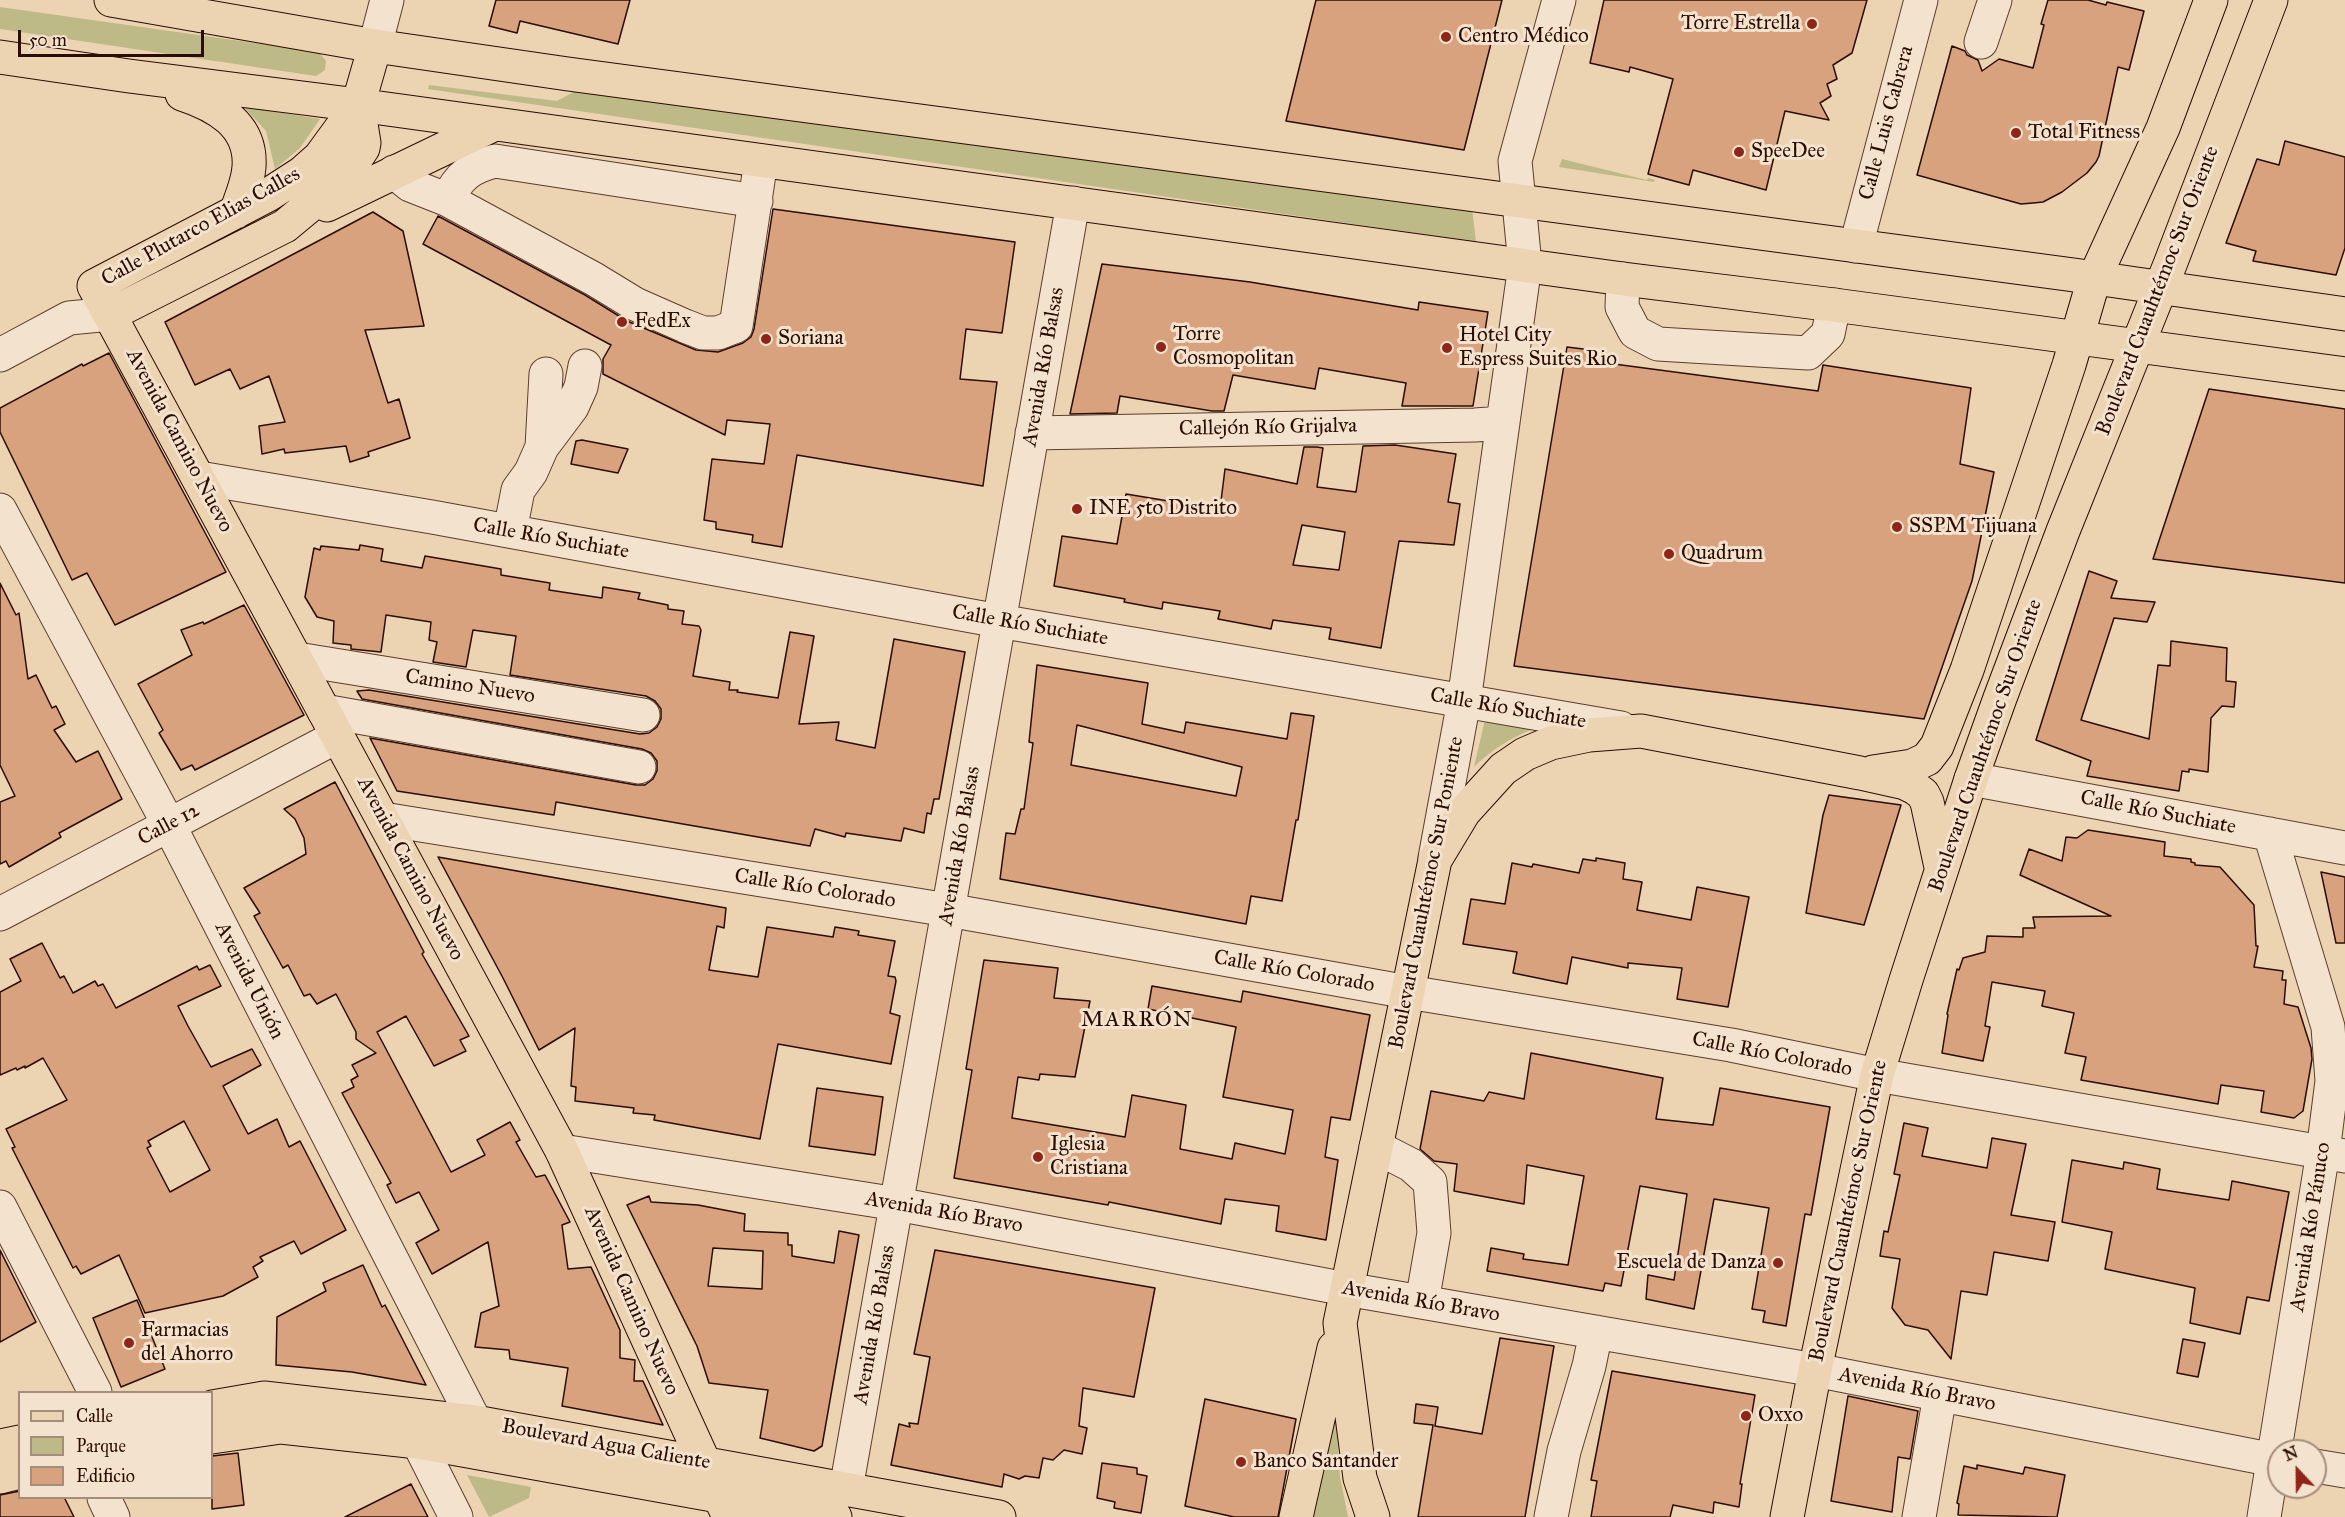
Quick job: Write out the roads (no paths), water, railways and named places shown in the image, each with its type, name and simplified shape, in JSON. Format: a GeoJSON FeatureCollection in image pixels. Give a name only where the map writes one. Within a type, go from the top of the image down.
{"type":"FeatureCollection","features":[{"type":"Feature","properties":{"kind":"main road"},"geometry":{"type":"LineString","coordinates":[[111,0],[375,46],[2345,314]]}},
{"type":"Feature","properties":{"kind":"main road","name":"Boulevard Cuauhtémoc Sur Oriente"},"geometry":{"type":"LineString","coordinates":[[1860,773],[1892,771],[1912,766],[1928,759],[1937,746],[1967,670],[2094,279],[2163,128],[2211,0]]}},
{"type":"Feature","properties":{"kind":"main road","name":"Boulevard Cuauhtémoc Sur Oriente"},"geometry":{"type":"LineString","coordinates":[[1787,1517],[1815,1370],[1877,1076],[1971,779],[2062,531],[2138,347],[2271,0]]}},
{"type":"Feature","properties":{"kind":"main road"},"geometry":{"type":"LineString","coordinates":[[358,105],[375,46]]}},
{"type":"Feature","properties":{"kind":"main road"},"geometry":{"type":"LineString","coordinates":[[0,57],[1623,279],[2345,374]]}},
{"type":"Feature","properties":{"kind":"main road"},"geometry":{"type":"LineString","coordinates":[[129,76],[197,99],[228,115],[247,148],[249,166],[246,184],[236,212]]}},
{"type":"Feature","properties":{"kind":"main road","name":"Calle Plutarco Elias Calles"},"geometry":{"type":"LineString","coordinates":[[94,286],[285,184],[320,157],[358,105]]}},
{"type":"Feature","properties":{"kind":"main road","name":"Calle Plutarco Elias Calles"},"geometry":{"type":"LineString","coordinates":[[111,314],[285,226],[344,177],[364,143],[358,105]]}},
{"type":"Feature","properties":{"kind":"main road"},"geometry":{"type":"LineString","coordinates":[[285,226],[495,124]]}},
{"type":"Feature","properties":{"kind":"main road","name":"Avenida Camino Nuevo"},"geometry":{"type":"LineString","coordinates":[[94,286],[562,1151],[724,1507]]}},
{"type":"Feature","properties":{"kind":"main road"},"geometry":{"type":"LineString","coordinates":[[1435,860],[1464,812],[1482,790],[1503,769],[1525,754],[1551,743],[1588,735],[1641,731]]}},
{"type":"Feature","properties":{"kind":"main road","name":"Calle Río Suchiate"},"geometry":{"type":"LineString","coordinates":[[1641,731],[1860,773]]}},
{"type":"Feature","properties":{"kind":"main road"},"geometry":{"type":"LineString","coordinates":[[1860,773],[1905,783],[1923,794],[1930,812],[1942,872]]}},
{"type":"Feature","properties":{"kind":"main road","name":"Boulevard Cuauhtémoc Sur Poniente"},"geometry":{"type":"LineString","coordinates":[[1373,1517],[1360,1478],[1340,1323],[1435,860]]}},
{"type":"Feature","properties":{"kind":"main road"},"geometry":{"type":"LineString","coordinates":[[1296,1517],[1340,1323]]}},
{"type":"Feature","properties":{"kind":"main road","name":"Boulevard Agua Caliente"},"geometry":{"type":"LineString","coordinates":[[213,1407],[264,1398],[411,1428],[492,1456],[724,1507],[841,1503],[999,1517]]}},
{"type":"Feature","properties":{"kind":"main road","name":"Boulevard Agua Caliente"},"geometry":{"type":"LineString","coordinates":[[213,1437],[281,1427],[411,1428],[475,1422],[704,1462],[841,1503]]}},
{"type":"Feature","properties":{"kind":"main road"},"geometry":{"type":"LineString","coordinates":[[0,1446],[18,1442]]}},
{"type":"Feature","properties":{"kind":"main road"},"geometry":{"type":"LineString","coordinates":[[0,1477],[18,1472]]}},
{"type":"Feature","properties":{"kind":"street"},"geometry":{"type":"LineString","coordinates":[[375,46],[387,0]]}},
{"type":"Feature","properties":{"kind":"street","name":"Boulevard Cuauhtémoc Sur Poniente"},"geometry":{"type":"LineString","coordinates":[[1435,860],[1464,701],[1525,265],[1515,161],[1559,0]]}},
{"type":"Feature","properties":{"kind":"street","name":"Calle Luis Cabrera"},"geometry":{"type":"LineString","coordinates":[[1856,246],[1921,0]]}},
{"type":"Feature","properties":{"kind":"street"},"geometry":{"type":"LineString","coordinates":[[1981,42],[1995,0]]}},
{"type":"Feature","properties":{"kind":"street"},"geometry":{"type":"LineString","coordinates":[[589,137],[609,177]]}},
{"type":"Feature","properties":{"kind":"street"},"geometry":{"type":"LineString","coordinates":[[448,200],[455,184],[464,174],[478,166],[495,161],[756,201]]}},
{"type":"Feature","properties":{"kind":"street"},"geometry":{"type":"LineString","coordinates":[[394,172],[410,185],[448,200],[594,279],[635,304],[703,333],[718,333],[736,327],[761,161]]}},
{"type":"Feature","properties":{"kind":"street","name":"Avenida Río Balsas"},"geometry":{"type":"LineString","coordinates":[[841,1503],[897,1204],[1073,203]]}},
{"type":"Feature","properties":{"kind":"street"},"geometry":{"type":"LineString","coordinates":[[1623,279],[1622,307],[1635,332],[1658,344],[1808,353],[1828,334],[1834,305]]}},
{"type":"Feature","properties":{"kind":"street","name":"Calle Plutarco Elias Calles"},"geometry":{"type":"LineString","coordinates":[[69,318],[94,286]]}},
{"type":"Feature","properties":{"kind":"street","name":"Calle Plutarco Elias Calles"},"geometry":{"type":"LineString","coordinates":[[0,355],[69,318],[111,314]]}},
{"type":"Feature","properties":{"kind":"street"},"geometry":{"type":"LineString","coordinates":[[510,531],[518,490],[531,472],[542,447],[572,407],[582,387],[585,366]]}},
{"type":"Feature","properties":{"kind":"street"},"geometry":{"type":"LineString","coordinates":[[542,447],[546,374]]}},
{"type":"Feature","properties":{"kind":"street","name":"Callejón Río Grijalva"},"geometry":{"type":"LineString","coordinates":[[1032,433],[1503,423]]}},
{"type":"Feature","properties":{"kind":"street","name":"Calle Río Suchiate"},"geometry":{"type":"LineString","coordinates":[[199,478],[510,531],[999,621],[1641,731]]}},
{"type":"Feature","properties":{"kind":"street","name":"Avenida Unión"},"geometry":{"type":"LineString","coordinates":[[0,510],[169,825],[492,1456]]}},
{"type":"Feature","properties":{"kind":"street","name":"Camino Nuevo"},"geometry":{"type":"LineString","coordinates":[[297,659],[643,715]]}},
{"type":"Feature","properties":{"kind":"street"},"geometry":{"type":"LineString","coordinates":[[331,723],[639,766]]}},
{"type":"Feature","properties":{"kind":"street","name":"Calle 12"},"geometry":{"type":"LineString","coordinates":[[0,915],[169,825],[331,723]]}},
{"type":"Feature","properties":{"kind":"street","name":"Calle Río Suchiate"},"geometry":{"type":"LineString","coordinates":[[1971,779],[2345,848]]}},
{"type":"Feature","properties":{"kind":"street","name":"Calle Río Colorado"},"geometry":{"type":"LineString","coordinates":[[383,819],[948,910],[1408,992],[1731,1046],[1877,1076],[2334,1154]]}},
{"type":"Feature","properties":{"kind":"street","name":"Avenida Río Pánuco"},"geometry":{"type":"LineString","coordinates":[[2270,834],[2328,1027],[2334,1154],[2280,1439]]}},
{"type":"Feature","properties":{"kind":"street"},"geometry":{"type":"LineString","coordinates":[[1376,1147],[1412,1165],[1430,1182],[1434,1233],[1422,1302]]}},
{"type":"Feature","properties":{"kind":"street","name":"Avenida Río Bravo"},"geometry":{"type":"LineString","coordinates":[[562,1151],[897,1204],[1171,1269],[1347,1289],[1815,1370],[2267,1458]]}},
{"type":"Feature","properties":{"kind":"street"},"geometry":{"type":"LineString","coordinates":[[0,1207],[94,1391]]}},
{"type":"Feature","properties":{"kind":"street"},"geometry":{"type":"LineString","coordinates":[[1551,1517],[1564,1451],[1589,1366],[1596,1332]]}},
{"type":"Feature","properties":{"kind":"street"},"geometry":{"type":"LineString","coordinates":[[1919,1517],[1940,1395]]}},
{"type":"Feature","properties":{"kind":"street"},"geometry":{"type":"LineString","coordinates":[[411,1428],[456,1517]]}},
{"type":"Feature","properties":{"kind":"street"},"geometry":{"type":"LineString","coordinates":[[2327,1468],[2345,1471]]}},
{"type":"Feature","properties":{"kind":"street"},"geometry":{"type":"LineString","coordinates":[[105,1499],[113,1517]]}},
{"type":"Feature","properties":{"kind":"street","name":"Avenida Río Pánuco"},"geometry":{"type":"LineString","coordinates":[[2264,1517],[2268,1499]]}},
{"type":"Feature","properties":{"kind":"place","name":"Torre Estrella"},"geometry":{"type":"Point","coordinates":[1812,24]}},
{"type":"Feature","properties":{"kind":"place","name":"Centro Médico"},"geometry":{"type":"Point","coordinates":[1446,37]}},
{"type":"Feature","properties":{"kind":"place","name":"Total Fitness"},"geometry":{"type":"Point","coordinates":[2016,133]}},
{"type":"Feature","properties":{"kind":"place","name":"SpeeDee"},"geometry":{"type":"Point","coordinates":[1739,152]}},
{"type":"Feature","properties":{"kind":"place","name":"FedEx"},"geometry":{"type":"Point","coordinates":[622,322]}},
{"type":"Feature","properties":{"kind":"place","name":"Soriana"},"geometry":{"type":"Point","coordinates":[766,339]}},
{"type":"Feature","properties":{"kind":"place","name":"Torre Cosmopolitan"},"geometry":{"type":"Point","coordinates":[1161,347]}},
{"type":"Feature","properties":{"kind":"place","name":"Hotel City Espress Suites Rio"},"geometry":{"type":"Point","coordinates":[1447,348]}},
{"type":"Feature","properties":{"kind":"place","name":"INE 5to Distrito"},"geometry":{"type":"Point","coordinates":[1077,509]}},
{"type":"Feature","properties":{"kind":"place","name":"SSPM Tijuana"},"geometry":{"type":"Point","coordinates":[1897,527]}},
{"type":"Feature","properties":{"kind":"place","name":"Quadrum"},"geometry":{"type":"Point","coordinates":[1669,554]}},
{"type":"Feature","properties":{"kind":"place","name":"Iglesia Cristiana"},"geometry":{"type":"Point","coordinates":[1038,1157]}},
{"type":"Feature","properties":{"kind":"place","name":"Escuela de Danza"},"geometry":{"type":"Point","coordinates":[1778,1263]}},
{"type":"Feature","properties":{"kind":"place","name":"Farmacias del Ahorro"},"geometry":{"type":"Point","coordinates":[129,1343]}},
{"type":"Feature","properties":{"kind":"place","name":"Oxxo"},"geometry":{"type":"Point","coordinates":[1746,1416]}},
{"type":"Feature","properties":{"kind":"place","name":"Banco Santander"},"geometry":{"type":"Point","coordinates":[1241,1462]}},
{"type":"Feature","properties":{"kind":"district","name":"MARRÓN"},"geometry":{"type":"Point","coordinates":[1137,1021]}}]}
